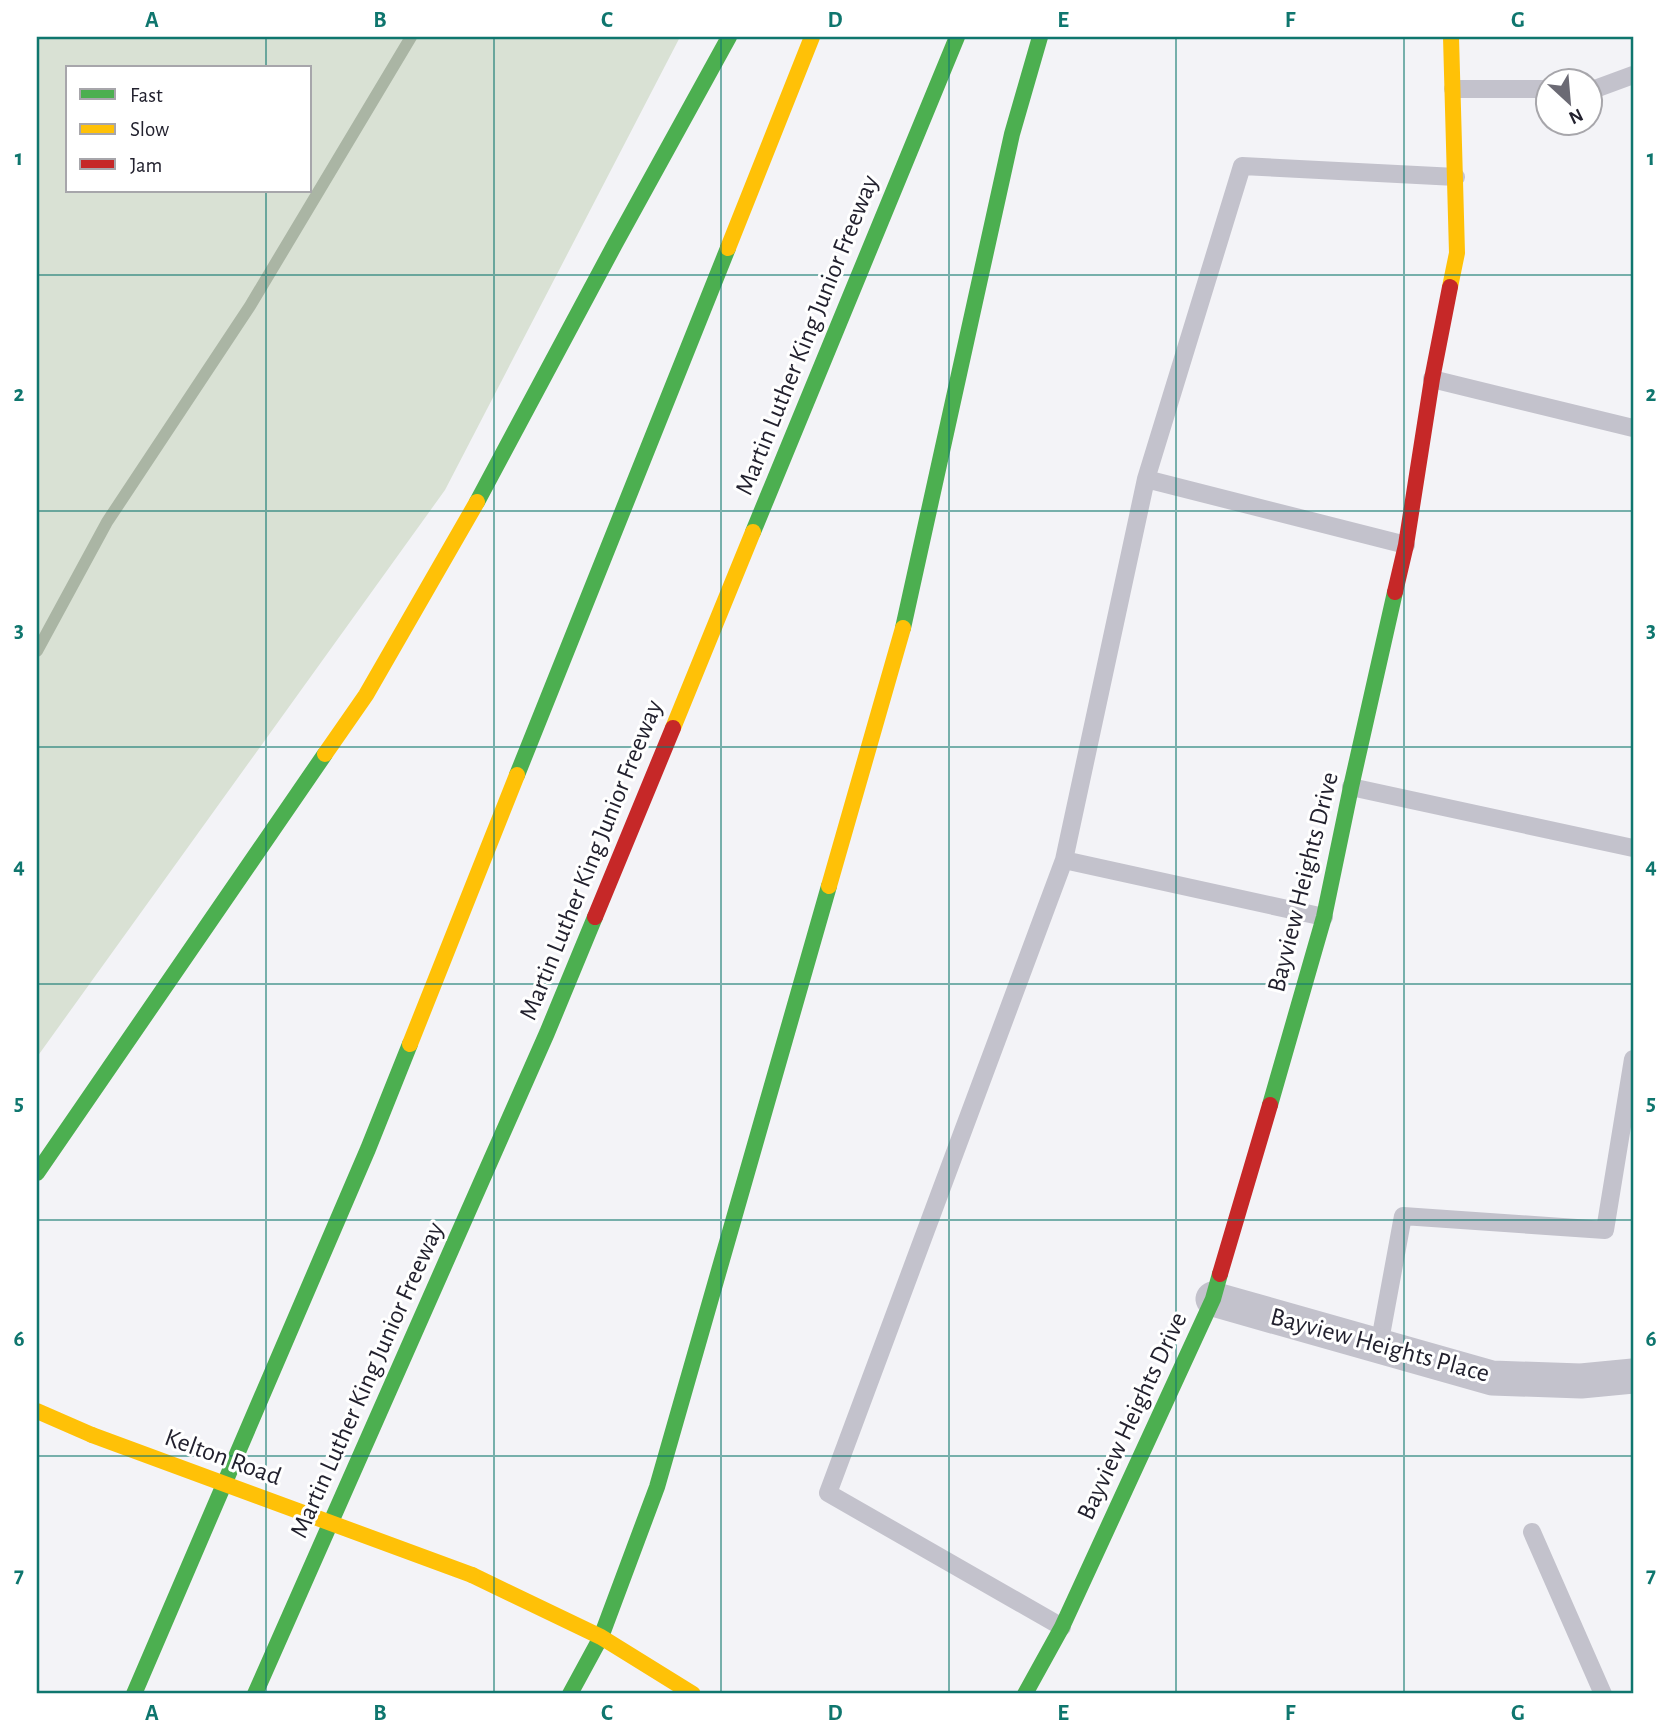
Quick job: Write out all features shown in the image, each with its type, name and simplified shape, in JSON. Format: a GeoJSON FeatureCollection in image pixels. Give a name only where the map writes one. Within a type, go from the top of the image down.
{"type":"FeatureCollection","features":[{"type":"Feature","properties":{"kind":"main road"},"geometry":{"type":"LineString","coordinates":[[37,1173],[366,695],[459,536],[729,37]]}},
{"type":"Feature","properties":{"kind":"main road"},"geometry":{"type":"LineString","coordinates":[[134,1694],[368,1149],[812,37]]}},
{"type":"Feature","properties":{"kind":"main road","name":"Martin Luther King Junior Freeway"},"geometry":{"type":"LineString","coordinates":[[255,1694],[547,1033],[957,37]]}},
{"type":"Feature","properties":{"kind":"main road"},"geometry":{"type":"LineString","coordinates":[[570,1694],[601,1637],[657,1487],[908,609],[1012,134],[1040,37]]}},
{"type":"Feature","properties":{"kind":"main road","name":"Bayview Heights Drive"},"geometry":{"type":"LineString","coordinates":[[1025,1694],[1062,1627],[1213,1299],[1324,917],[1406,545],[1432,379],[1457,253],[1451,37]]}},
{"type":"Feature","properties":{"kind":"main road","name":"Kelton Road"},"geometry":{"type":"LineString","coordinates":[[37,1411],[92,1435],[472,1575],[601,1637],[693,1694]]}},
{"type":"Feature","properties":{"kind":"street","name":"Bayview Heights Place"},"geometry":{"type":"LineString","coordinates":[[1213,1299],[1492,1378],[1581,1381],[1633,1376]]}},
{"type":"Feature","properties":{"kind":"lane"},"geometry":{"type":"LineString","coordinates":[[1604,86],[1633,75]]}},
{"type":"Feature","properties":{"kind":"lane"},"geometry":{"type":"LineString","coordinates":[[1453,89],[1534,89]]}},
{"type":"Feature","properties":{"kind":"lane"},"geometry":{"type":"LineString","coordinates":[[1062,1627],[828,1493],[1064,860],[1146,479],[1242,166],[1456,177]]}},
{"type":"Feature","properties":{"kind":"lane"},"geometry":{"type":"LineString","coordinates":[[1432,379],[1633,428]]}},
{"type":"Feature","properties":{"kind":"lane"},"geometry":{"type":"LineString","coordinates":[[1146,479],[1406,545]]}},
{"type":"Feature","properties":{"kind":"lane"},"geometry":{"type":"LineString","coordinates":[[1351,787],[1633,848]]}},
{"type":"Feature","properties":{"kind":"lane"},"geometry":{"type":"LineString","coordinates":[[1064,860],[1324,917]]}},
{"type":"Feature","properties":{"kind":"lane"},"geometry":{"type":"LineString","coordinates":[[1379,1346],[1404,1216],[1605,1230],[1633,1059]]}},
{"type":"Feature","properties":{"kind":"lane"},"geometry":{"type":"LineString","coordinates":[[1532,1532],[1603,1694]]}},
{"type":"Feature","properties":{"kind":"shaded area"},"geometry":{"type":"Polygon","coordinates":[[[37,37],[680,37],[445,490],[37,1057],[37,37]]]}},
{"type":"Feature","properties":{"kind":"waterway"},"geometry":{"type":"LineString","coordinates":[[37,651],[107,522],[250,306],[411,37]]}},
{"type":"Feature","properties":{"kind":"traffic: fast"},"geometry":{"type":"LineString","coordinates":[[477,502],[729,37]]}},
{"type":"Feature","properties":{"kind":"traffic: fast"},"geometry":{"type":"LineString","coordinates":[[753,532],[957,37]]}},
{"type":"Feature","properties":{"kind":"traffic: fast"},"geometry":{"type":"LineString","coordinates":[[903,628],[1012,134],[1040,37]]}},
{"type":"Feature","properties":{"kind":"traffic: fast"},"geometry":{"type":"LineString","coordinates":[[517,775],[728,248]]}},
{"type":"Feature","properties":{"kind":"traffic: fast"},"geometry":{"type":"LineString","coordinates":[[1270,1105],[1324,917],[1395,592]]}},
{"type":"Feature","properties":{"kind":"traffic: fast"},"geometry":{"type":"LineString","coordinates":[[37,1173],[325,754]]}},
{"type":"Feature","properties":{"kind":"traffic: fast"},"geometry":{"type":"LineString","coordinates":[[570,1694],[601,1637],[657,1487],[829,886]]}},
{"type":"Feature","properties":{"kind":"traffic: fast"},"geometry":{"type":"LineString","coordinates":[[255,1694],[547,1033],[595,917]]}},
{"type":"Feature","properties":{"kind":"traffic: fast"},"geometry":{"type":"LineString","coordinates":[[134,1694],[368,1149],[410,1044]]}},
{"type":"Feature","properties":{"kind":"traffic: fast"},"geometry":{"type":"LineString","coordinates":[[1025,1694],[1062,1627],[1213,1299],[1220,1274]]}},
{"type":"Feature","properties":{"kind":"traffic: slow"},"geometry":{"type":"LineString","coordinates":[[728,248],[812,37]]}},
{"type":"Feature","properties":{"kind":"traffic: slow"},"geometry":{"type":"LineString","coordinates":[[1450,287],[1457,253],[1451,37]]}},
{"type":"Feature","properties":{"kind":"traffic: slow"},"geometry":{"type":"LineString","coordinates":[[325,754],[366,695],[477,502]]}},
{"type":"Feature","properties":{"kind":"traffic: slow"},"geometry":{"type":"LineString","coordinates":[[673,728],[753,532]]}},
{"type":"Feature","properties":{"kind":"traffic: slow"},"geometry":{"type":"LineString","coordinates":[[829,886],[903,628]]}},
{"type":"Feature","properties":{"kind":"traffic: slow"},"geometry":{"type":"LineString","coordinates":[[410,1044],[517,775]]}},
{"type":"Feature","properties":{"kind":"traffic: slow"},"geometry":{"type":"LineString","coordinates":[[37,1411],[92,1435]]}},
{"type":"Feature","properties":{"kind":"traffic: slow"},"geometry":{"type":"LineString","coordinates":[[92,1435],[472,1575]]}},
{"type":"Feature","properties":{"kind":"traffic: slow"},"geometry":{"type":"LineString","coordinates":[[472,1575],[601,1637],[693,1694]]}},
{"type":"Feature","properties":{"kind":"traffic: jam"},"geometry":{"type":"LineString","coordinates":[[1395,592],[1406,545],[1432,379],[1450,287]]}},
{"type":"Feature","properties":{"kind":"traffic: jam"},"geometry":{"type":"LineString","coordinates":[[595,917],[673,728]]}},
{"type":"Feature","properties":{"kind":"traffic: jam"},"geometry":{"type":"LineString","coordinates":[[1220,1274],[1270,1105]]}}]}
